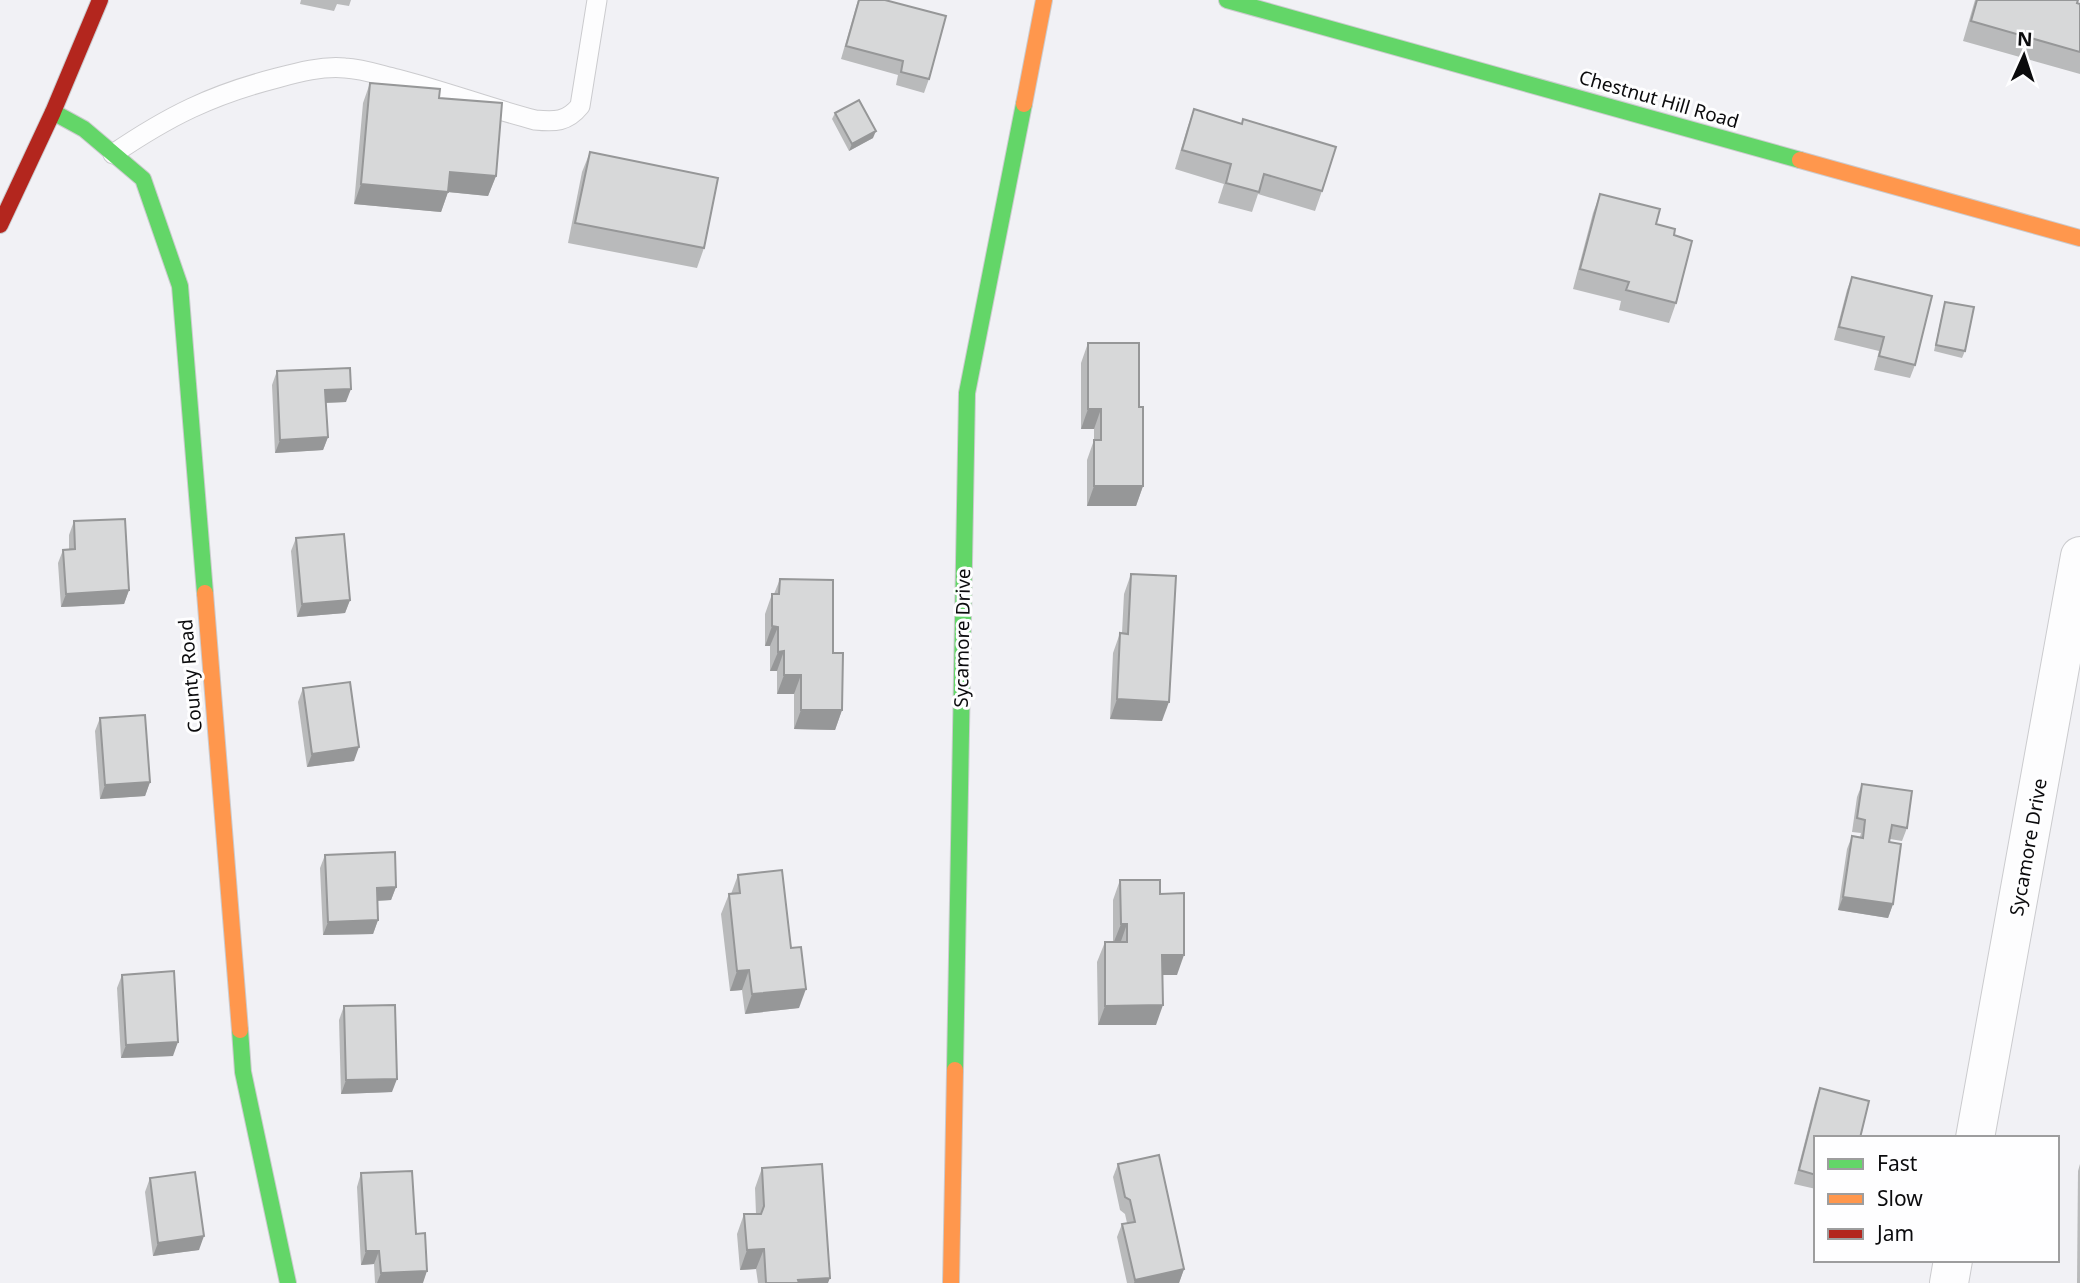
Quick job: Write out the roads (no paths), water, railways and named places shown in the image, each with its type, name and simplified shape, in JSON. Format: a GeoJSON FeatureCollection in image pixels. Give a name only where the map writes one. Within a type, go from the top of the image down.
{"type":"FeatureCollection","features":[{"type":"Feature","properties":{"kind":"street"},"geometry":{"type":"LineString","coordinates":[[0,225],[53,112],[100,0]]}},
{"type":"Feature","properties":{"kind":"street","name":"Sycamore Drive"},"geometry":{"type":"LineString","coordinates":[[951,1283],[967,393],[1044,0]]}},
{"type":"Feature","properties":{"kind":"street","name":"Chestnut Hill Road"},"geometry":{"type":"LineString","coordinates":[[1227,0],[2080,238]]}},
{"type":"Feature","properties":{"kind":"street","name":"County Road"},"geometry":{"type":"LineString","coordinates":[[53,112],[84,130],[143,179],[180,286],[243,1072],[288,1283]]}},
{"type":"Feature","properties":{"kind":"street","name":"Sycamore Drive"},"geometry":{"type":"LineString","coordinates":[[1975,1136],[2080,556]]}},
{"type":"Feature","properties":{"kind":"street"},"geometry":{"type":"LineString","coordinates":[[1949,1283],[1953,1262]]}},
{"type":"Feature","properties":{"kind":"lane"},"geometry":{"type":"LineString","coordinates":[[113,154],[151,128],[216,96],[287,75],[335,67],[370,72],[438,89],[535,120],[560,120],[572,116],[580,106],[597,0]]}}]}
